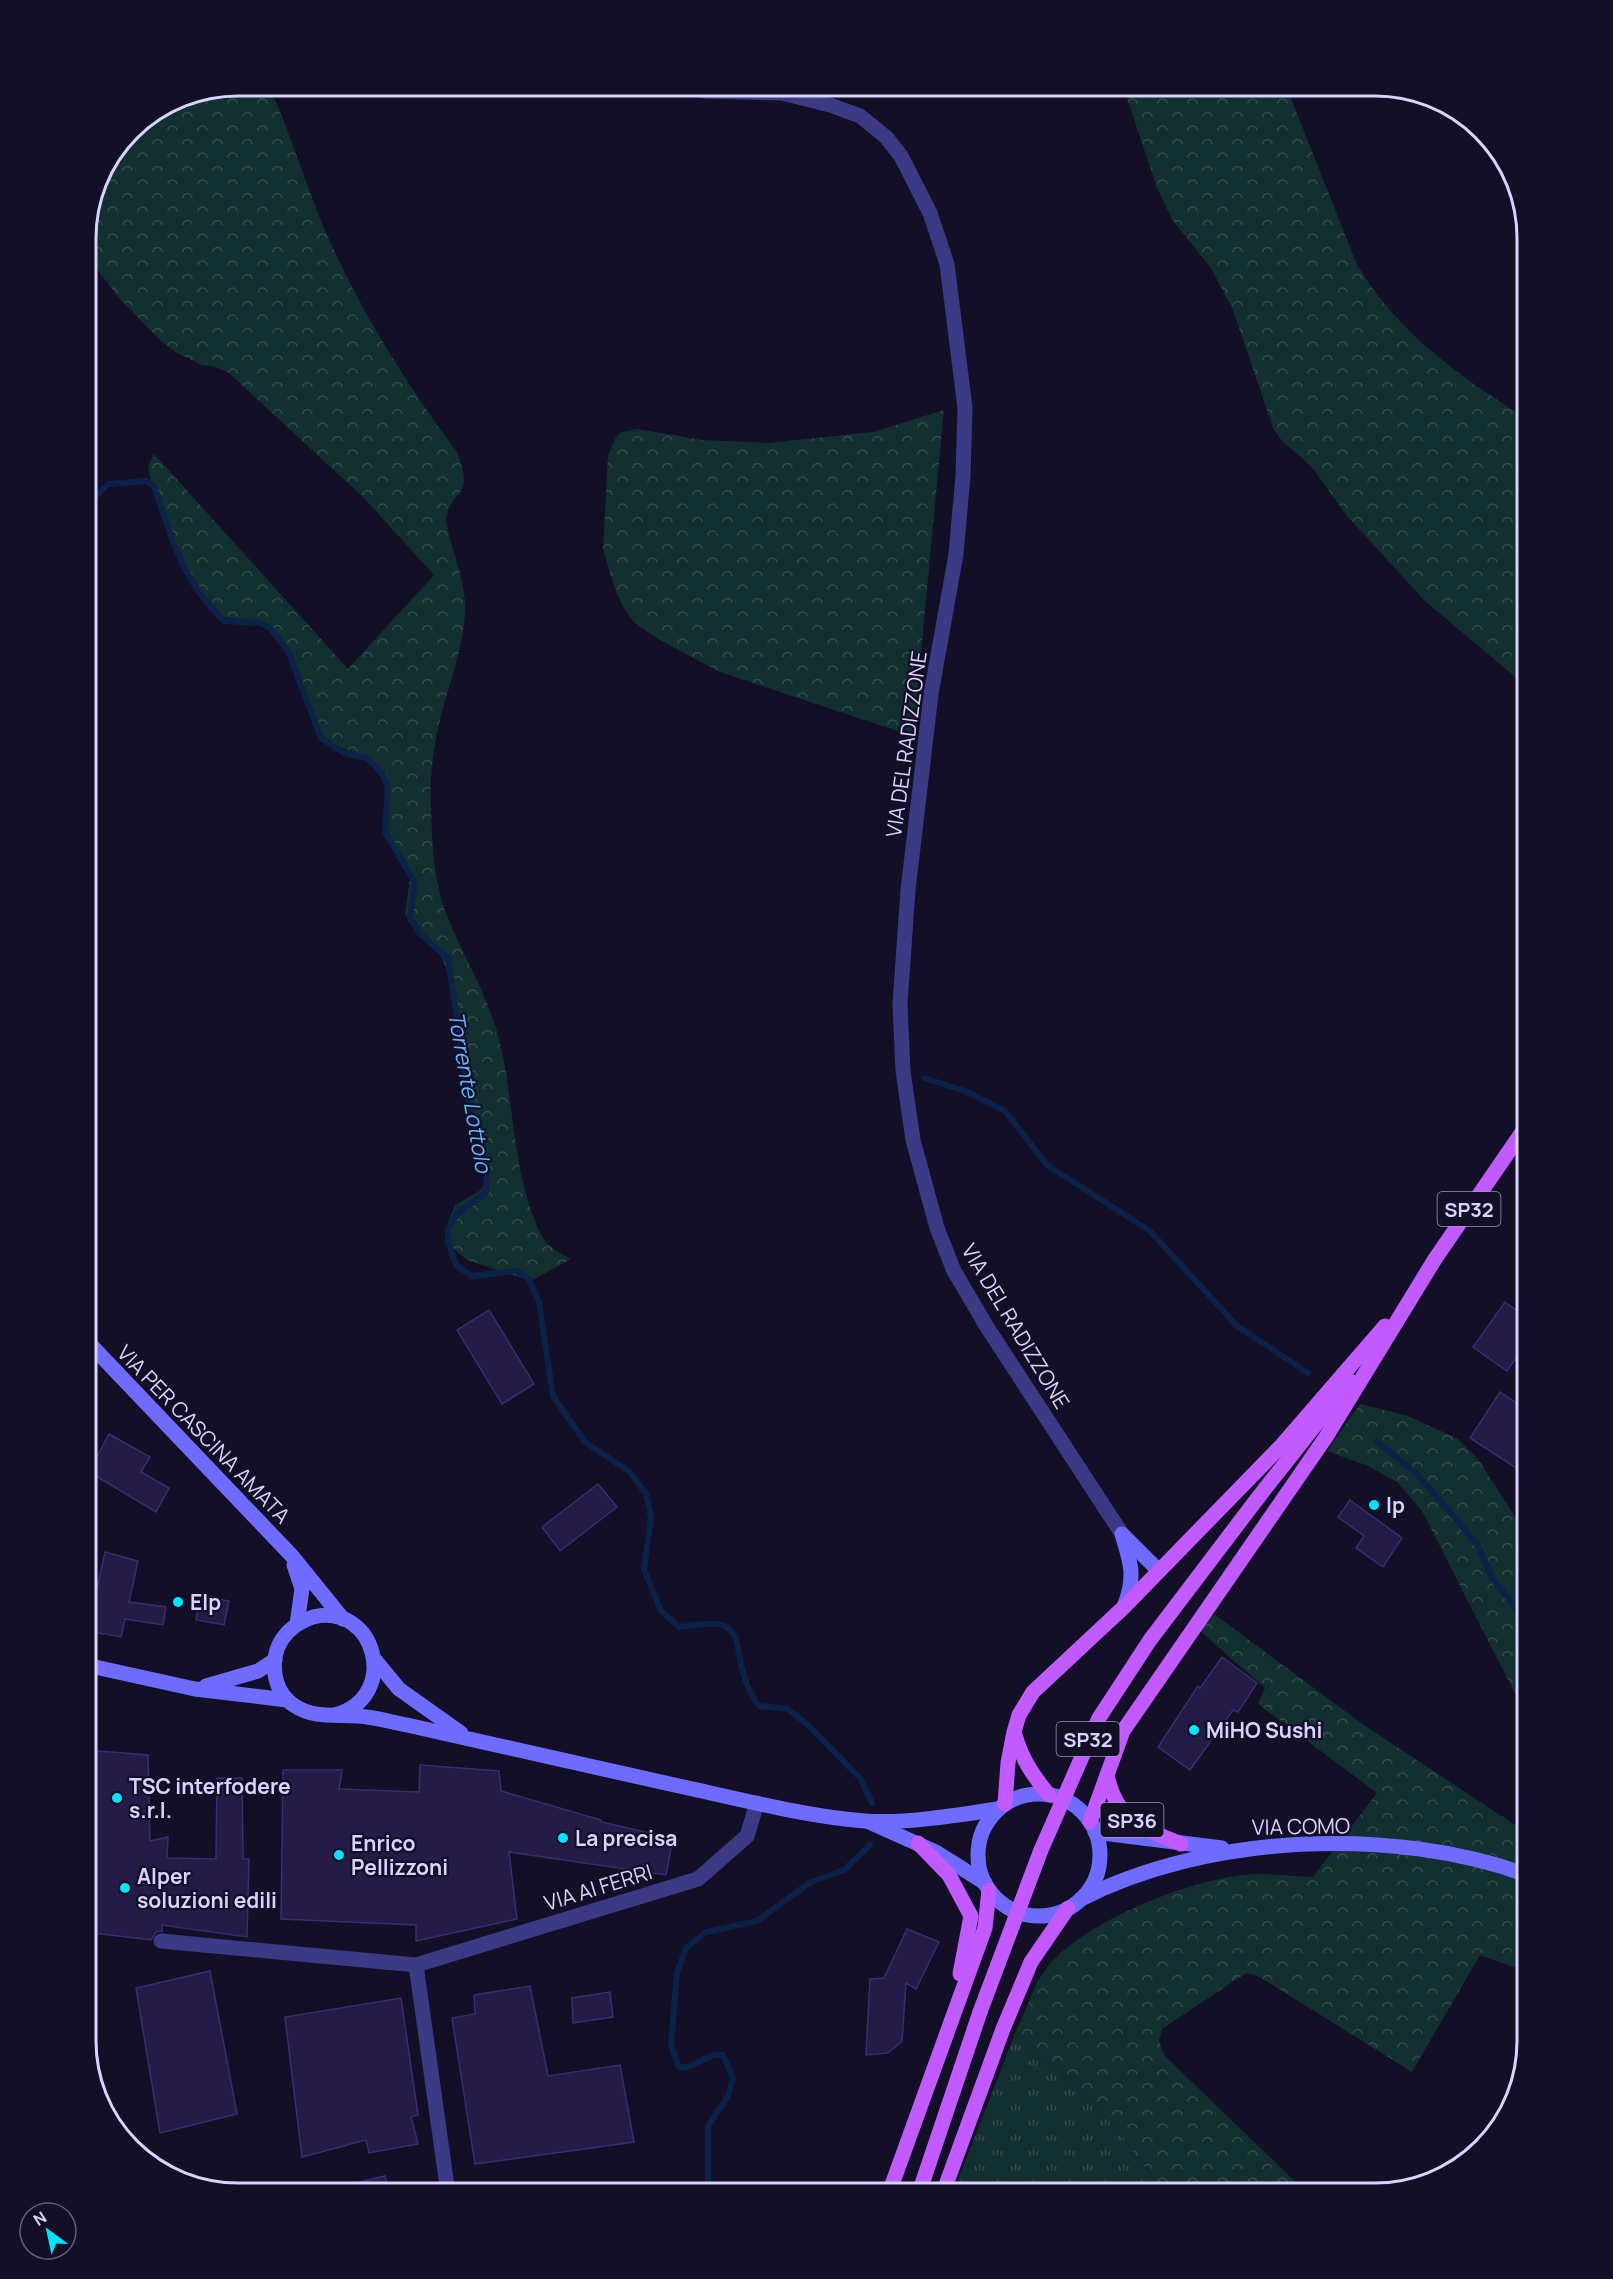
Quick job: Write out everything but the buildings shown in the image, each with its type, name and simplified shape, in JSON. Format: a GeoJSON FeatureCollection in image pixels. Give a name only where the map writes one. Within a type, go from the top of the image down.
{"type":"FeatureCollection","features":[{"type":"Feature","properties":{"kind":"main road","name":"SP32"},"geometry":{"type":"LineString","coordinates":[[922,2183],[980,2012],[1041,1850],[1099,1718],[1150,1640],[1341,1393],[1413,1295],[1517,1140]]}},
{"type":"Feature","properties":{"kind":"main road"},"geometry":{"type":"LineString","coordinates":[[893,2183],[985,1928],[987,1887],[978,1862],[980,1838],[1002,1806],[1008,1763],[1019,1715],[1033,1692],[1124,1607],[1282,1445],[1413,1295]]}},
{"type":"Feature","properties":{"kind":"main road"},"geometry":{"type":"LineString","coordinates":[[1093,1827],[1107,1774],[1123,1731],[1326,1437],[1413,1295]]}},
{"type":"Feature","properties":{"kind":"main road","name":"VIA PER CASCINA AMATA"},"geometry":{"type":"LineString","coordinates":[[96,1350],[292,1556],[343,1619]]}},
{"type":"Feature","properties":{"kind":"main road"},"geometry":{"type":"LineString","coordinates":[[1122,1533],[1159,1571]]}},
{"type":"Feature","properties":{"kind":"main road"},"geometry":{"type":"LineString","coordinates":[[1122,1533],[1132,1566],[1133,1579],[1124,1607]]}},
{"type":"Feature","properties":{"kind":"main road","name":"VIA PER CASCINA AMATA"},"geometry":{"type":"LineString","coordinates":[[292,1556],[303,1589],[297,1624]]}},
{"type":"Feature","properties":{"kind":"main road"},"geometry":{"type":"LineString","coordinates":[[471,1740],[408,1697],[383,1674],[364,1635],[343,1619],[313,1617],[297,1624],[285,1635],[275,1660],[274,1674],[280,1691],[287,1700],[308,1713],[371,1718],[757,1803],[866,1821],[957,1816],[1002,1806],[1028,1795],[1049,1795],[1073,1804],[1093,1827],[1099,1848],[1099,1863],[1094,1881],[1081,1899],[1056,1913],[1036,1916],[1004,1905],[987,1887],[949,1859],[866,1821]]}},
{"type":"Feature","properties":{"kind":"main road"},"geometry":{"type":"LineString","coordinates":[[195,1689],[252,1674],[275,1660]]}},
{"type":"Feature","properties":{"kind":"main road"},"geometry":{"type":"LineString","coordinates":[[335,1715],[348,1712],[365,1697],[374,1678],[375,1660]]}},
{"type":"Feature","properties":{"kind":"main road"},"geometry":{"type":"LineString","coordinates":[[96,1667],[195,1689],[287,1700]]}},
{"type":"Feature","properties":{"kind":"main road"},"geometry":{"type":"LineString","coordinates":[[1014,1732],[1020,1754],[1049,1795]]}},
{"type":"Feature","properties":{"kind":"main road","name":"SP36"},"geometry":{"type":"LineString","coordinates":[[1107,1774],[1111,1793],[1124,1814],[1143,1828],[1180,1844]]}},
{"type":"Feature","properties":{"kind":"main road","name":"SP36"},"geometry":{"type":"LineString","coordinates":[[1093,1827],[1180,1844],[1233,1850]]}},
{"type":"Feature","properties":{"kind":"main road"},"geometry":{"type":"LineString","coordinates":[[918,1843],[949,1875],[971,1916],[953,2014]]}},
{"type":"Feature","properties":{"kind":"main road","name":"VIA COMO"},"geometry":{"type":"LineString","coordinates":[[1081,1899],[1115,1881],[1146,1871],[1233,1850],[1299,1843],[1378,1846],[1458,1856],[1517,1872]]}},
{"type":"Feature","properties":{"kind":"main road"},"geometry":{"type":"LineString","coordinates":[[947,2183],[1003,2029],[1031,1962],[1068,1908]]}},
{"type":"Feature","properties":{"kind":"street","name":"VIA DEL RADIZZONE"},"geometry":{"type":"LineString","coordinates":[[794,96],[831,105],[860,116],[886,137],[901,156],[930,213],[947,264],[965,408],[963,476],[956,555],[931,694],[908,890],[900,1004],[903,1071],[913,1140],[937,1228],[954,1271],[987,1327],[1122,1533]]}},
{"type":"Feature","properties":{"kind":"street","name":"VIA AI FERRI"},"geometry":{"type":"LineString","coordinates":[[161,1941],[416,1965],[698,1879],[747,1836],[757,1803]]}},
{"type":"Feature","properties":{"kind":"street"},"geometry":{"type":"LineString","coordinates":[[416,1965],[447,2183]]}},
{"type":"Feature","properties":{"kind":"green space"},"geometry":{"type":"Polygon","coordinates":[[[273,96],[319,217],[340,264],[386,347],[420,401],[457,452],[462,468],[463,487],[448,510],[446,521],[463,587],[464,624],[438,727],[433,761],[431,795],[434,856],[443,905],[486,1001],[498,1035],[508,1083],[522,1179],[529,1203],[546,1242],[571,1259],[531,1281],[467,1260],[452,1247],[446,1227],[455,1205],[481,1190],[487,1179],[487,1171],[476,1136],[448,972],[436,946],[408,921],[405,913],[409,871],[386,835],[384,825],[387,797],[381,772],[361,755],[339,747],[320,733],[285,651],[271,628],[257,622],[224,617],[189,579],[174,549],[152,488],[148,466],[154,454],[348,669],[434,575],[364,498],[229,373],[213,366],[202,365],[175,352],[119,298],[96,268],[96,229],[107,184],[115,167],[131,144],[144,131],[167,115],[201,101],[220,97],[273,96]]]}},
{"type":"Feature","properties":{"kind":"green space"},"geometry":{"type":"Polygon","coordinates":[[[1126,96],[1290,96],[1357,265],[1374,290],[1392,312],[1433,352],[1478,387],[1517,412],[1517,679],[1424,600],[1347,516],[1311,466],[1282,441],[1273,428],[1233,310],[1211,268],[1173,221],[1157,188],[1126,96]]]}},
{"type":"Feature","properties":{"kind":"green space"},"geometry":{"type":"Polygon","coordinates":[[[944,410],[913,736],[720,672],[658,639],[634,622],[624,609],[615,589],[603,549],[608,456],[616,437],[621,432],[638,429],[702,440],[768,443],[873,432],[944,410]]]}},
{"type":"Feature","properties":{"kind":"green space"},"geometry":{"type":"Polygon","coordinates":[[[1360,1404],[1408,1416],[1458,1439],[1478,1459],[1517,1519],[1517,1697],[1422,1511],[1397,1482],[1366,1465],[1327,1451],[1360,1404]]]}},
{"type":"Feature","properties":{"kind":"green space"},"geometry":{"type":"Polygon","coordinates":[[[1214,1614],[1361,1723],[1517,1826],[1517,1968],[1480,1955],[1412,2072],[1258,1976],[1246,1973],[1162,2029],[1159,2041],[1164,2055],[1297,2183],[1157,2183],[1113,2124],[1067,2077],[1032,2052],[1016,2031],[1046,1969],[1062,1952],[1082,1937],[1106,1922],[1160,1897],[1212,1880],[1254,1874],[1313,1877],[1377,1793],[1258,1704],[1265,1688],[1200,1631],[1214,1614]]]}},
{"type":"Feature","properties":{"kind":"green space"},"geometry":{"type":"Polygon","coordinates":[[[1016,2031],[1032,2052],[1067,2077],[1113,2124],[1157,2183],[957,2183],[1016,2031]]]}},
{"type":"Feature","properties":{"kind":"waterway","name":"Torrente Lottolo"},"geometry":{"type":"LineString","coordinates":[[96,497],[108,484],[146,481],[154,486],[180,558],[188,575],[210,606],[224,621],[261,623],[270,628],[288,651],[321,738],[344,753],[367,758],[381,772],[388,786],[385,832],[415,883],[410,916],[418,932],[448,958],[469,1101],[487,1164],[486,1192],[456,1215],[448,1229],[448,1242],[456,1265],[472,1276],[516,1271],[529,1279],[539,1302],[553,1396],[585,1442],[630,1472],[646,1494],[651,1518],[644,1569],[661,1611],[679,1627],[717,1624],[729,1629],[736,1639],[746,1681],[759,1706],[788,1709],[808,1725],[860,1778],[872,1803]]}},
{"type":"Feature","properties":{"kind":"waterway"},"geometry":{"type":"LineString","coordinates":[[924,1078],[965,1091],[1005,1111],[1047,1165],[1150,1231],[1237,1326],[1308,1373]]}},
{"type":"Feature","properties":{"kind":"waterway"},"geometry":{"type":"LineString","coordinates":[[1377,1441],[1417,1474],[1478,1545],[1492,1578],[1517,1609]]}},
{"type":"Feature","properties":{"kind":"waterway","name":"Torrente Lottolo"},"geometry":{"type":"LineString","coordinates":[[708,2183],[708,2126],[728,2096],[733,2078],[723,2055],[711,2056],[690,2066],[679,2067],[671,2045],[677,1973],[686,1948],[706,1932],[757,1921],[811,1882],[844,1870],[870,1845]]}},
{"type":"Feature","properties":{"kind":"place","name":"Ip"},"geometry":{"type":"Point","coordinates":[1374,1505]}},
{"type":"Feature","properties":{"kind":"place","name":"Elp"},"geometry":{"type":"Point","coordinates":[178,1602]}},
{"type":"Feature","properties":{"kind":"place","name":"MiHO Sushi"},"geometry":{"type":"Point","coordinates":[1194,1730]}},
{"type":"Feature","properties":{"kind":"place","name":"TSC interfodere s.r.l."},"geometry":{"type":"Point","coordinates":[117,1798]}},
{"type":"Feature","properties":{"kind":"place","name":"La precisa"},"geometry":{"type":"Point","coordinates":[563,1838]}},
{"type":"Feature","properties":{"kind":"place","name":"Enrico Pellizzoni"},"geometry":{"type":"Point","coordinates":[339,1855]}},
{"type":"Feature","properties":{"kind":"place","name":"Alper soluzioni edili"},"geometry":{"type":"Point","coordinates":[125,1888]}}]}
